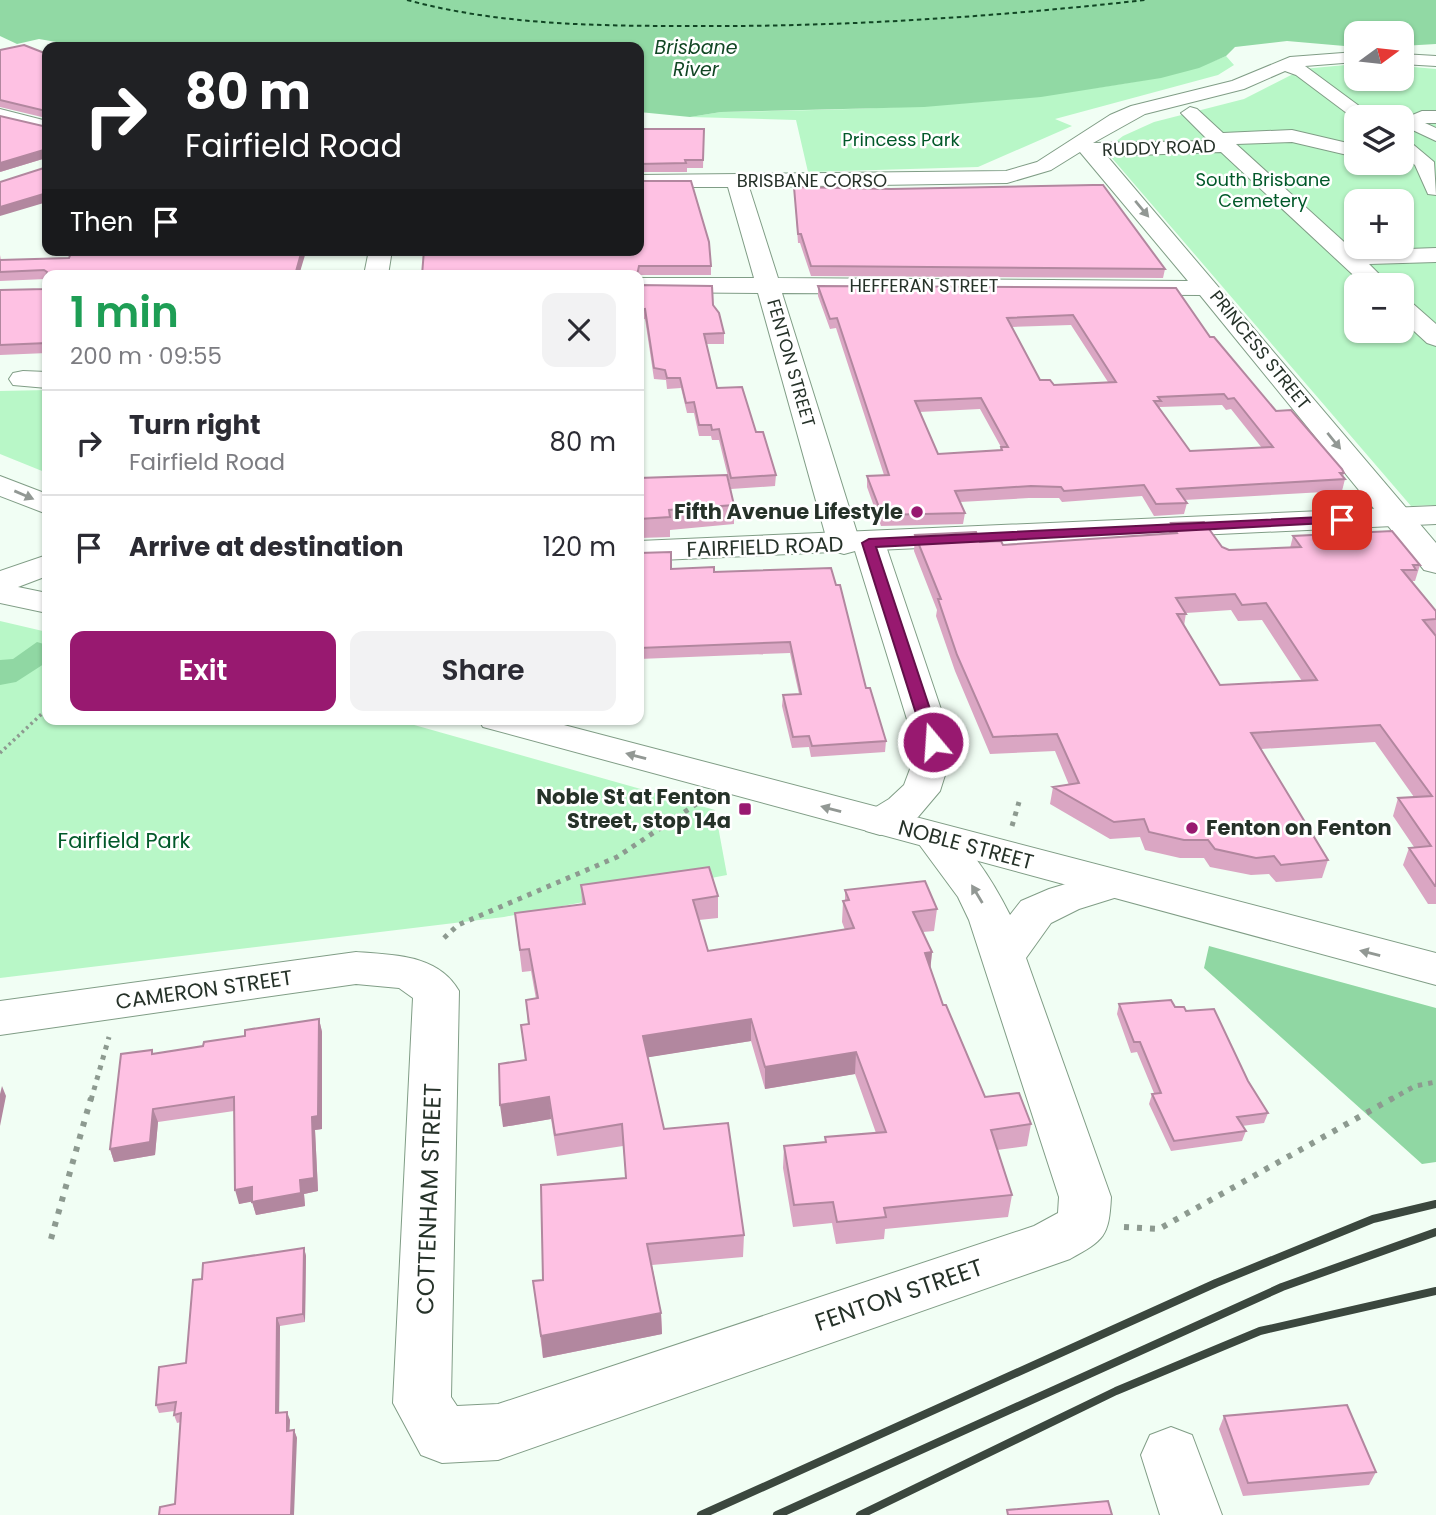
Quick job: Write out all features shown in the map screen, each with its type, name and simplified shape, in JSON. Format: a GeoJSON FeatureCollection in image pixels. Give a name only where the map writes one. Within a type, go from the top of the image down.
{"type":"FeatureCollection","features":[{"type":"Feature","properties":{"kind":"street"},"geometry":{"type":"LineString","coordinates":[[1047,174],[1138,110],[1238,85],[1283,64],[1310,59],[1344,58]]}},
{"type":"Feature","properties":{"kind":"street"},"geometry":{"type":"LineString","coordinates":[[1414,60],[1436,61]]}},
{"type":"Feature","properties":{"kind":"street"},"geometry":{"type":"LineString","coordinates":[[1283,64],[1302,71],[1348,105]]}},
{"type":"Feature","properties":{"kind":"street"},"geometry":{"type":"LineString","coordinates":[[1190,113],[1344,253]]}},
{"type":"Feature","properties":{"kind":"street"},"geometry":{"type":"LineString","coordinates":[[0,115],[42,126]]}},
{"type":"Feature","properties":{"kind":"street"},"geometry":{"type":"LineString","coordinates":[[1436,117],[1422,117],[1410,123],[1436,135]]}},
{"type":"Feature","properties":{"kind":"street","name":"RUDDY ROAD"},"geometry":{"type":"LineString","coordinates":[[1085,146],[1223,142],[1292,136],[1344,149]]}},
{"type":"Feature","properties":{"kind":"street","name":"PRINCESS STREET"},"geometry":{"type":"LineString","coordinates":[[1085,146],[1210,288],[1436,563]]}},
{"type":"Feature","properties":{"kind":"street"},"geometry":{"type":"LineString","coordinates":[[1414,153],[1421,158],[1436,190]]}},
{"type":"Feature","properties":{"kind":"street"},"geometry":{"type":"LineString","coordinates":[[1414,167],[1425,170]]}},
{"type":"Feature","properties":{"kind":"street"},"geometry":{"type":"LineString","coordinates":[[1047,174],[1091,174],[1121,184]]}},
{"type":"Feature","properties":{"kind":"street","name":"BRISBANE CORSO"},"geometry":{"type":"LineString","coordinates":[[644,181],[984,178],[1047,174]]}},
{"type":"Feature","properties":{"kind":"street","name":"FENTON STREET"},"geometry":{"type":"LineString","coordinates":[[737,181],[768,285],[856,543],[933,742],[933,764],[926,784],[907,807],[880,822]]}},
{"type":"Feature","properties":{"kind":"street"},"geometry":{"type":"LineString","coordinates":[[1414,256],[1436,255]]}},
{"type":"Feature","properties":{"kind":"street"},"geometry":{"type":"LineString","coordinates":[[1350,259],[1365,273]]}},
{"type":"Feature","properties":{"kind":"street","name":"HEFFERAN STREET"},"geometry":{"type":"LineString","coordinates":[[644,285],[1210,288]]}},
{"type":"Feature","properties":{"kind":"street"},"geometry":{"type":"LineString","coordinates":[[1414,318],[1436,338]]}},
{"type":"Feature","properties":{"kind":"street"},"geometry":{"type":"LineString","coordinates":[[0,485],[42,503]]}},
{"type":"Feature","properties":{"kind":"street","name":"FAIRFIELD ROAD"},"geometry":{"type":"LineString","coordinates":[[644,551],[1436,515]]}},
{"type":"Feature","properties":{"kind":"street"},"geometry":{"type":"LineString","coordinates":[[0,582],[42,567]]}},
{"type":"Feature","properties":{"kind":"street","name":"NOBLE STREET"},"geometry":{"type":"LineString","coordinates":[[518,725],[1436,969]]}},
{"type":"Feature","properties":{"kind":"street","name":"FENTON STREET"},"geometry":{"type":"LineString","coordinates":[[442,1435],[498,1432],[1051,1243],[1083,1226],[1085,1197],[1004,956],[977,891],[933,836]]}},
{"type":"Feature","properties":{"kind":"street"},"geometry":{"type":"LineString","coordinates":[[1004,956],[1036,912],[1064,899],[1112,884]]}},
{"type":"Feature","properties":{"kind":"street","name":"CAMERON STREET"},"geometry":{"type":"LineString","coordinates":[[0,1018],[356,968],[409,973]]}},
{"type":"Feature","properties":{"kind":"street","name":"COTTENHAM STREET"},"geometry":{"type":"LineString","coordinates":[[409,973],[436,991],[422,1403],[442,1435]]}},
{"type":"Feature","properties":{"kind":"street"},"geometry":{"type":"LineString","coordinates":[[1171,1455],[1191,1515]]}},
{"type":"Feature","properties":{"kind":"path"},"geometry":{"type":"LineString","coordinates":[[0,753],[42,714]]}},
{"type":"Feature","properties":{"kind":"path"},"geometry":{"type":"LineString","coordinates":[[444,938],[458,925],[617,857],[699,802]]}},
{"type":"Feature","properties":{"kind":"path"},"geometry":{"type":"LineString","coordinates":[[1009,833],[1019,802]]}},
{"type":"Feature","properties":{"kind":"path"},"geometry":{"type":"LineString","coordinates":[[51,1239],[109,1036]]}},
{"type":"Feature","properties":{"kind":"path"},"geometry":{"type":"LineString","coordinates":[[1112,1227],[1159,1229],[1415,1086],[1436,1082]]}},
{"type":"Feature","properties":{"kind":"green space","name":"Princess Park"},"geometry":{"type":"Polygon","coordinates":[[[1226,56],[1234,65],[1218,75],[1055,119],[1072,126],[978,167],[808,172],[796,120],[690,117],[721,112],[950,104],[1042,95],[1158,77],[1192,69],[1226,56]]]}},
{"type":"Feature","properties":{"kind":"green space","name":"South Brisbane Cemetery"},"geometry":{"type":"Polygon","coordinates":[[[1344,65],[1344,91],[1414,91],[1414,67],[1436,69],[1436,505],[1411,506],[1105,150],[1123,136],[1154,122],[1244,99],[1303,69],[1344,65]]]}},
{"type":"Feature","properties":{"kind":"green space"},"geometry":{"type":"Polygon","coordinates":[[[42,390],[42,471],[0,454],[0,391],[42,390]]]}},
{"type":"Feature","properties":{"kind":"green space","name":"Fairfield Park"},"geometry":{"type":"Polygon","coordinates":[[[0,621],[42,631],[42,725],[414,725],[715,810],[727,875],[504,917],[0,978],[0,621]]]}},
{"type":"Feature","properties":{"kind":"shaded area"},"geometry":{"type":"Polygon","coordinates":[[[37,642],[42,644],[42,665],[16,682],[0,685],[0,660],[13,659],[37,642]]]}},
{"type":"Feature","properties":{"kind":"shaded area"},"geometry":{"type":"Polygon","coordinates":[[[1209,946],[1436,1008],[1436,1162],[1422,1164],[1204,968],[1209,946]]]}},
{"type":"Feature","properties":{"kind":"water","name":"Brisbane River"},"geometry":{"type":"Polygon","coordinates":[[[0,0],[1436,0],[1436,44],[1414,45],[1414,21],[1344,21],[1344,46],[1287,41],[1235,47],[1226,56],[1199,68],[1161,78],[1041,97],[924,107],[721,112],[690,117],[644,112],[644,42],[56,42],[39,39],[17,44],[0,36],[0,0]]]}},
{"type":"Feature","properties":{"kind":"building"},"geometry":{"type":"Polygon","coordinates":[[[24,45],[42,52],[42,110],[0,100],[0,50],[24,45]]]}},
{"type":"Feature","properties":{"kind":"building"},"geometry":{"type":"Polygon","coordinates":[[[0,116],[42,126],[42,151],[0,163],[0,116]]]}},
{"type":"Feature","properties":{"kind":"building"},"geometry":{"type":"Polygon","coordinates":[[[644,129],[704,129],[703,160],[685,160],[686,163],[644,164],[644,129]]]}},
{"type":"Feature","properties":{"kind":"building"},"geometry":{"type":"Polygon","coordinates":[[[42,169],[42,194],[0,207],[0,182],[42,169]]]}},
{"type":"Feature","properties":{"kind":"building"},"geometry":{"type":"Polygon","coordinates":[[[644,181],[691,181],[709,242],[711,266],[639,266],[638,270],[422,270],[424,256],[644,256],[644,181]]]}},
{"type":"Feature","properties":{"kind":"building"},"geometry":{"type":"Polygon","coordinates":[[[1103,185],[1165,269],[811,266],[801,234],[798,234],[794,187],[891,189],[1103,185]]]}},
{"type":"Feature","properties":{"kind":"building"},"geometry":{"type":"Polygon","coordinates":[[[300,256],[296,270],[0,272],[0,260],[300,256]]]}},
{"type":"Feature","properties":{"kind":"building"},"geometry":{"type":"Polygon","coordinates":[[[644,285],[712,286],[713,305],[719,313],[724,333],[704,334],[717,388],[742,387],[756,432],[763,432],[776,475],[731,478],[719,429],[712,430],[711,425],[699,425],[694,402],[686,403],[680,378],[667,378],[665,370],[654,368],[644,285]]]}},
{"type":"Feature","properties":{"kind":"building"},"geometry":{"type":"Polygon","coordinates":[[[818,286],[1176,288],[1210,337],[1214,337],[1276,411],[1291,410],[1342,469],[1344,473],[1340,473],[1345,479],[1177,489],[1187,503],[1156,504],[1144,485],[1064,491],[1061,487],[1031,486],[955,491],[965,513],[882,515],[867,476],[889,475],[837,318],[830,319],[818,286]],[[1073,315],[1007,318],[1040,380],[1050,380],[1054,385],[1116,382],[1073,315]],[[1224,394],[1158,397],[1161,401],[1154,401],[1190,451],[1273,447],[1234,398],[1228,399],[1224,394]],[[981,398],[915,401],[938,454],[1002,450],[1001,447],[1008,447],[981,398]]]}},
{"type":"Feature","properties":{"kind":"building"},"geometry":{"type":"Polygon","coordinates":[[[42,289],[42,343],[0,345],[0,290],[42,289]]]}},
{"type":"Feature","properties":{"kind":"building"},"geometry":{"type":"Polygon","coordinates":[[[727,475],[734,505],[669,510],[670,517],[644,519],[644,478],[727,475]]]}},
{"type":"Feature","properties":{"kind":"building"},"geometry":{"type":"Polygon","coordinates":[[[1204,522],[1222,547],[1229,550],[1301,547],[1293,536],[1392,531],[1420,565],[1413,565],[1416,570],[1402,570],[1436,611],[1436,619],[1423,620],[1436,636],[1436,886],[1409,848],[1431,846],[1398,798],[1432,796],[1380,725],[1251,733],[1328,860],[1281,865],[1274,856],[1256,858],[1215,849],[1208,840],[1184,840],[1149,832],[1144,819],[1114,822],[1053,787],[1079,783],[1057,734],[993,737],[957,655],[938,599],[941,599],[915,535],[976,532],[980,542],[1001,541],[1003,545],[1177,533],[1171,523],[1204,522]],[[1235,594],[1176,598],[1186,614],[1177,614],[1220,685],[1317,680],[1266,603],[1242,605],[1235,594]]]}},
{"type":"Feature","properties":{"kind":"building"},"geometry":{"type":"Polygon","coordinates":[[[671,552],[671,569],[714,567],[714,572],[831,568],[836,585],[840,585],[866,688],[870,688],[886,741],[812,746],[809,736],[793,737],[783,695],[801,694],[790,642],[644,648],[644,553],[671,552]]]}},
{"type":"Feature","properties":{"kind":"building"},"geometry":{"type":"Polygon","coordinates":[[[709,867],[718,896],[693,900],[708,951],[854,928],[843,901],[849,900],[845,890],[925,881],[937,909],[913,912],[932,952],[925,953],[943,1005],[946,1005],[985,1097],[1019,1093],[1031,1124],[991,1130],[1012,1195],[884,1208],[886,1217],[837,1222],[833,1202],[794,1205],[784,1146],[826,1142],[825,1137],[886,1132],[856,1052],[765,1067],[751,1019],[643,1036],[664,1129],[728,1123],[744,1235],[647,1244],[661,1313],[541,1336],[533,1281],[543,1280],[541,1185],[626,1178],[622,1124],[555,1135],[549,1097],[500,1105],[499,1064],[526,1060],[521,1025],[529,1024],[526,1000],[538,998],[529,949],[520,950],[515,913],[585,904],[581,885],[709,867]]]}},
{"type":"Feature","properties":{"kind":"building"},"geometry":{"type":"Polygon","coordinates":[[[1171,1000],[1175,1007],[1184,1007],[1186,1011],[1214,1009],[1248,1081],[1268,1113],[1237,1117],[1246,1131],[1174,1141],[1152,1094],[1161,1093],[1140,1042],[1134,1042],[1119,1004],[1171,1000]]]}},
{"type":"Feature","properties":{"kind":"building"},"geometry":{"type":"Polygon","coordinates":[[[319,1019],[318,1116],[312,1117],[314,1178],[300,1180],[301,1193],[252,1202],[252,1187],[235,1190],[234,1097],[153,1109],[150,1142],[110,1149],[121,1054],[152,1050],[152,1054],[203,1046],[204,1042],[245,1036],[245,1030],[319,1019]]]}},
{"type":"Feature","properties":{"kind":"building"},"geometry":{"type":"Polygon","coordinates":[[[304,1248],[303,1314],[277,1318],[276,1413],[287,1412],[287,1431],[294,1430],[291,1515],[159,1515],[160,1507],[175,1504],[181,1413],[174,1415],[176,1402],[156,1405],[159,1367],[186,1363],[193,1280],[202,1279],[203,1263],[304,1248]]]}},
{"type":"Feature","properties":{"kind":"building"},"geometry":{"type":"Polygon","coordinates":[[[1347,1405],[1376,1472],[1248,1483],[1224,1416],[1347,1405]]]}},
{"type":"Feature","properties":{"kind":"building"},"geometry":{"type":"Polygon","coordinates":[[[1108,1501],[1112,1515],[1008,1515],[1007,1510],[1108,1501]]]}},
{"type":"Feature","properties":{"kind":"ferry route"},"geometry":{"type":"LineString","coordinates":[[407,0],[477,15],[512,19],[583,24],[691,26],[918,20],[1145,0]]}},
{"type":"Feature","properties":{"kind":"railway"},"geometry":{"type":"LineString","coordinates":[[701,1515],[1216,1283],[1373,1219],[1436,1204]]}},
{"type":"Feature","properties":{"kind":"railway"},"geometry":{"type":"LineString","coordinates":[[777,1515],[1282,1287],[1436,1232]]}},
{"type":"Feature","properties":{"kind":"railway"},"geometry":{"type":"LineString","coordinates":[[860,1515],[1116,1391],[1260,1331],[1436,1291]]}},
{"type":"Feature","properties":{"kind":"place","name":"Fifth Avenue Lifestyle"},"geometry":{"type":"Point","coordinates":[917,512]}},
{"type":"Feature","properties":{"kind":"place","name":"Noble St at Fenton Street, stop 14a"},"geometry":{"type":"Point","coordinates":[745,809]}},
{"type":"Feature","properties":{"kind":"place","name":"Fenton on Fenton"},"geometry":{"type":"Point","coordinates":[1192,828]}},
{"type":"Feature","properties":{"kind":"route"},"geometry":{"type":"LineString","coordinates":[[933,742],[869,543],[1342,520]]}}]}
